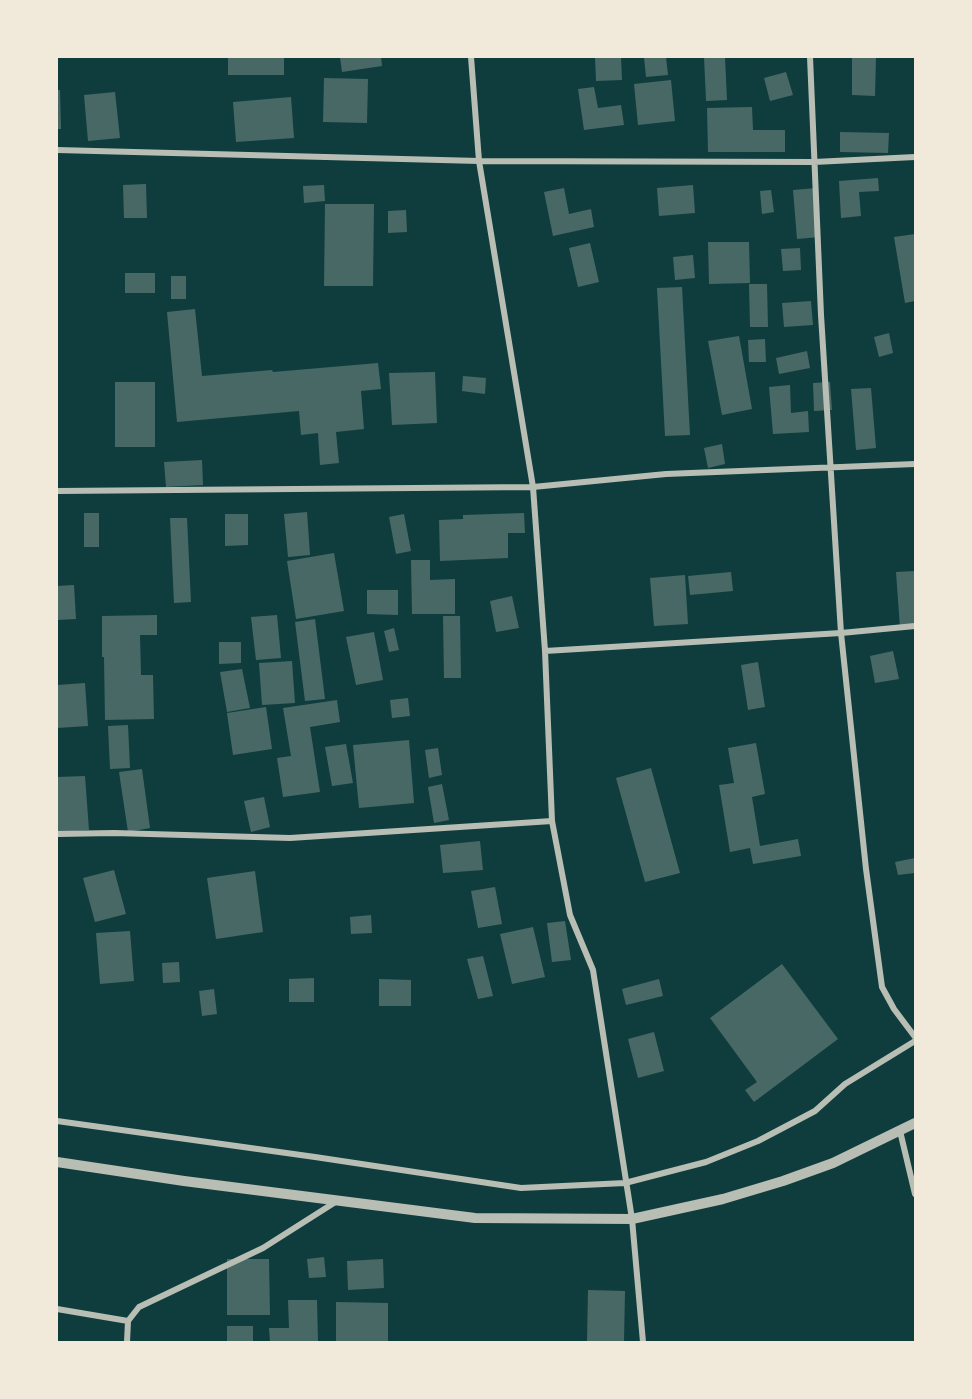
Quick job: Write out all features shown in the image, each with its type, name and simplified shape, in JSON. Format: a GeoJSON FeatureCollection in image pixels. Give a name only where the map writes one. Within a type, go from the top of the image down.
{"type":"FeatureCollection","features":[{"type":"Feature","properties":{"kind":"street"},"geometry":{"type":"LineString","coordinates":[[471,57],[479,161],[533,487],[545,651],[552,821],[570,915],[593,970],[632,1219],[643,1342]]}},
{"type":"Feature","properties":{"kind":"street"},"geometry":{"type":"LineString","coordinates":[[57,1120],[521,1188],[625,1183],[706,1162],[758,1141],[815,1111],[845,1084],[915,1039],[882,987],[866,868],[841,633],[821,315],[810,57]]}},
{"type":"Feature","properties":{"kind":"street"},"geometry":{"type":"LineString","coordinates":[[57,150],[479,161],[814,162],[915,157]]}},
{"type":"Feature","properties":{"kind":"street"},"geometry":{"type":"LineString","coordinates":[[57,491],[533,487],[666,474],[915,464]]}},
{"type":"Feature","properties":{"kind":"street"},"geometry":{"type":"LineString","coordinates":[[545,651],[915,627]]}},
{"type":"Feature","properties":{"kind":"street"},"geometry":{"type":"LineString","coordinates":[[57,834],[290,838],[552,821]]}},
{"type":"Feature","properties":{"kind":"street"},"geometry":{"type":"LineString","coordinates":[[57,1162],[184,1181],[475,1218],[632,1219],[723,1199],[783,1181],[833,1163],[915,1123]]}},
{"type":"Feature","properties":{"kind":"street"},"geometry":{"type":"LineString","coordinates":[[900,1131],[915,1194]]}},
{"type":"Feature","properties":{"kind":"street"},"geometry":{"type":"LineString","coordinates":[[127,1342],[128,1321],[139,1307],[263,1248],[338,1201]]}},
{"type":"Feature","properties":{"kind":"street"},"geometry":{"type":"LineString","coordinates":[[57,1310],[128,1321]]}},
{"type":"Feature","properties":{"kind":"building"},"geometry":{"type":"Polygon","coordinates":[[[228,57],[284,57],[284,75],[228,75],[228,57]]]}},
{"type":"Feature","properties":{"kind":"building"},"geometry":{"type":"Polygon","coordinates":[[[340,57],[381,57],[382,66],[342,72],[340,57]]]}},
{"type":"Feature","properties":{"kind":"building"},"geometry":{"type":"Polygon","coordinates":[[[595,57],[621,57],[622,80],[596,81],[595,57]]]}},
{"type":"Feature","properties":{"kind":"building"},"geometry":{"type":"Polygon","coordinates":[[[644,57],[666,57],[668,75],[646,77],[644,57]]]}},
{"type":"Feature","properties":{"kind":"building"},"geometry":{"type":"Polygon","coordinates":[[[704,57],[725,57],[727,100],[706,101],[704,57]]]}},
{"type":"Feature","properties":{"kind":"building"},"geometry":{"type":"Polygon","coordinates":[[[852,57],[876,57],[875,96],[852,95],[852,57]]]}},
{"type":"Feature","properties":{"kind":"building"},"geometry":{"type":"Polygon","coordinates":[[[786,72],[793,95],[770,101],[764,78],[786,72]]]}},
{"type":"Feature","properties":{"kind":"building"},"geometry":{"type":"Polygon","coordinates":[[[324,78],[368,79],[367,123],[323,122],[324,78]]]}},
{"type":"Feature","properties":{"kind":"building"},"geometry":{"type":"Polygon","coordinates":[[[671,80],[675,121],[638,125],[634,84],[671,80]]]}},
{"type":"Feature","properties":{"kind":"building"},"geometry":{"type":"Polygon","coordinates":[[[594,87],[598,108],[621,105],[624,125],[584,130],[578,89],[594,87]]]}},
{"type":"Feature","properties":{"kind":"building"},"geometry":{"type":"Polygon","coordinates":[[[57,90],[60,90],[61,129],[57,129],[57,90]]]}},
{"type":"Feature","properties":{"kind":"building"},"geometry":{"type":"Polygon","coordinates":[[[115,92],[120,138],[88,141],[84,95],[115,92]]]}},
{"type":"Feature","properties":{"kind":"building"},"geometry":{"type":"Polygon","coordinates":[[[291,97],[294,138],[236,142],[233,102],[291,97]]]}},
{"type":"Feature","properties":{"kind":"building"},"geometry":{"type":"Polygon","coordinates":[[[752,107],[753,130],[785,130],[785,152],[708,152],[707,108],[752,107]]]}},
{"type":"Feature","properties":{"kind":"building"},"geometry":{"type":"Polygon","coordinates":[[[840,132],[889,133],[888,153],[840,152],[840,132]]]}},
{"type":"Feature","properties":{"kind":"building"},"geometry":{"type":"Polygon","coordinates":[[[878,178],[879,191],[859,192],[861,216],[841,218],[839,181],[878,178]]]}},
{"type":"Feature","properties":{"kind":"building"},"geometry":{"type":"Polygon","coordinates":[[[146,184],[147,218],[124,218],[123,185],[146,184]]]}},
{"type":"Feature","properties":{"kind":"building"},"geometry":{"type":"Polygon","coordinates":[[[324,185],[325,201],[304,203],[303,186],[324,185]]]}},
{"type":"Feature","properties":{"kind":"building"},"geometry":{"type":"Polygon","coordinates":[[[693,185],[695,213],[659,216],[657,188],[693,185]]]}},
{"type":"Feature","properties":{"kind":"building"},"geometry":{"type":"Polygon","coordinates":[[[564,188],[569,214],[591,209],[594,227],[553,236],[544,192],[564,188]]]}},
{"type":"Feature","properties":{"kind":"building"},"geometry":{"type":"Polygon","coordinates":[[[816,188],[820,237],[797,239],[793,190],[816,188]]]}},
{"type":"Feature","properties":{"kind":"building"},"geometry":{"type":"Polygon","coordinates":[[[771,190],[774,212],[762,214],[760,191],[771,190]]]}},
{"type":"Feature","properties":{"kind":"building"},"geometry":{"type":"Polygon","coordinates":[[[325,204],[374,204],[373,286],[324,286],[325,204]]]}},
{"type":"Feature","properties":{"kind":"building"},"geometry":{"type":"Polygon","coordinates":[[[406,210],[407,232],[388,233],[388,211],[406,210]]]}},
{"type":"Feature","properties":{"kind":"building"},"geometry":{"type":"Polygon","coordinates":[[[915,234],[915,301],[905,303],[894,237],[915,234]]]}},
{"type":"Feature","properties":{"kind":"building"},"geometry":{"type":"Polygon","coordinates":[[[708,242],[749,242],[750,283],[709,284],[708,242]]]}},
{"type":"Feature","properties":{"kind":"building"},"geometry":{"type":"Polygon","coordinates":[[[590,243],[599,282],[578,287],[569,248],[590,243]]]}},
{"type":"Feature","properties":{"kind":"building"},"geometry":{"type":"Polygon","coordinates":[[[800,248],[801,270],[783,271],[781,249],[800,248]]]}},
{"type":"Feature","properties":{"kind":"building"},"geometry":{"type":"Polygon","coordinates":[[[693,255],[695,278],[675,280],[673,257],[693,255]]]}},
{"type":"Feature","properties":{"kind":"building"},"geometry":{"type":"Polygon","coordinates":[[[125,273],[155,273],[155,293],[125,293],[125,273]]]}},
{"type":"Feature","properties":{"kind":"building"},"geometry":{"type":"Polygon","coordinates":[[[171,276],[186,276],[186,299],[171,299],[171,276]]]}},
{"type":"Feature","properties":{"kind":"building"},"geometry":{"type":"Polygon","coordinates":[[[749,284],[767,284],[768,327],[750,327],[749,284]]]}},
{"type":"Feature","properties":{"kind":"building"},"geometry":{"type":"Polygon","coordinates":[[[682,287],[690,435],[665,436],[657,288],[682,287]]]}},
{"type":"Feature","properties":{"kind":"building"},"geometry":{"type":"Polygon","coordinates":[[[811,301],[813,325],[784,327],[782,303],[811,301]]]}},
{"type":"Feature","properties":{"kind":"building"},"geometry":{"type":"Polygon","coordinates":[[[195,309],[202,376],[378,363],[381,389],[361,391],[364,429],[336,432],[339,463],[320,465],[318,433],[301,435],[299,411],[177,422],[167,312],[195,309]]]}},
{"type":"Feature","properties":{"kind":"building"},"geometry":{"type":"Polygon","coordinates":[[[889,333],[893,353],[879,357],[874,337],[889,333]]]}},
{"type":"Feature","properties":{"kind":"building"},"geometry":{"type":"Polygon","coordinates":[[[739,336],[752,409],[722,415],[708,341],[739,336]]]}},
{"type":"Feature","properties":{"kind":"building"},"geometry":{"type":"Polygon","coordinates":[[[765,339],[766,362],[749,362],[748,340],[765,339]]]}},
{"type":"Feature","properties":{"kind":"building"},"geometry":{"type":"Polygon","coordinates":[[[807,351],[810,368],[779,374],[776,358],[807,351]]]}},
{"type":"Feature","properties":{"kind":"building"},"geometry":{"type":"Polygon","coordinates":[[[435,372],[437,423],[392,425],[389,373],[435,372]]]}},
{"type":"Feature","properties":{"kind":"building"},"geometry":{"type":"Polygon","coordinates":[[[463,376],[486,378],[485,394],[462,391],[463,376]]]}},
{"type":"Feature","properties":{"kind":"building"},"geometry":{"type":"Polygon","coordinates":[[[115,382],[155,382],[155,447],[115,447],[115,382]]]}},
{"type":"Feature","properties":{"kind":"building"},"geometry":{"type":"Polygon","coordinates":[[[830,382],[832,410],[814,411],[813,383],[830,382]]]}},
{"type":"Feature","properties":{"kind":"building"},"geometry":{"type":"Polygon","coordinates":[[[790,385],[791,413],[808,411],[809,432],[773,434],[769,387],[790,385]]]}},
{"type":"Feature","properties":{"kind":"building"},"geometry":{"type":"Polygon","coordinates":[[[871,388],[876,448],[856,450],[851,389],[871,388]]]}},
{"type":"Feature","properties":{"kind":"building"},"geometry":{"type":"Polygon","coordinates":[[[722,444],[725,464],[708,468],[704,448],[722,444]]]}},
{"type":"Feature","properties":{"kind":"building"},"geometry":{"type":"Polygon","coordinates":[[[202,460],[203,485],[166,487],[164,462],[202,460]]]}},
{"type":"Feature","properties":{"kind":"building"},"geometry":{"type":"Polygon","coordinates":[[[307,512],[310,555],[288,557],[284,514],[307,512]]]}},
{"type":"Feature","properties":{"kind":"building"},"geometry":{"type":"Polygon","coordinates":[[[84,513],[99,513],[99,547],[84,547],[84,513]]]}},
{"type":"Feature","properties":{"kind":"building"},"geometry":{"type":"Polygon","coordinates":[[[524,513],[525,533],[508,533],[508,558],[440,561],[439,520],[463,519],[463,515],[524,513]]]}},
{"type":"Feature","properties":{"kind":"building"},"geometry":{"type":"Polygon","coordinates":[[[225,514],[248,514],[248,545],[225,546],[225,514]]]}},
{"type":"Feature","properties":{"kind":"building"},"geometry":{"type":"Polygon","coordinates":[[[404,514],[411,551],[396,554],[389,517],[404,514]]]}},
{"type":"Feature","properties":{"kind":"building"},"geometry":{"type":"Polygon","coordinates":[[[170,518],[187,518],[191,602],[174,603],[170,518]]]}},
{"type":"Feature","properties":{"kind":"building"},"geometry":{"type":"Polygon","coordinates":[[[334,553],[344,611],[296,619],[287,561],[334,553]]]}},
{"type":"Feature","properties":{"kind":"building"},"geometry":{"type":"Polygon","coordinates":[[[411,560],[430,560],[430,580],[455,579],[455,614],[412,614],[411,560]]]}},
{"type":"Feature","properties":{"kind":"building"},"geometry":{"type":"Polygon","coordinates":[[[915,571],[915,627],[900,628],[896,572],[915,571]]]}},
{"type":"Feature","properties":{"kind":"building"},"geometry":{"type":"Polygon","coordinates":[[[731,572],[733,591],[690,595],[688,576],[731,572]]]}},
{"type":"Feature","properties":{"kind":"building"},"geometry":{"type":"Polygon","coordinates":[[[685,575],[688,624],[654,626],[650,578],[685,575]]]}},
{"type":"Feature","properties":{"kind":"building"},"geometry":{"type":"Polygon","coordinates":[[[74,585],[76,619],[57,620],[57,586],[74,585]]]}},
{"type":"Feature","properties":{"kind":"building"},"geometry":{"type":"Polygon","coordinates":[[[367,590],[398,590],[398,615],[367,614],[367,590]]]}},
{"type":"Feature","properties":{"kind":"building"},"geometry":{"type":"Polygon","coordinates":[[[512,596],[519,628],[496,632],[490,601],[512,596]]]}},
{"type":"Feature","properties":{"kind":"building"},"geometry":{"type":"Polygon","coordinates":[[[157,615],[157,635],[140,635],[141,675],[153,675],[154,719],[105,720],[102,616],[157,615]]]}},
{"type":"Feature","properties":{"kind":"building"},"geometry":{"type":"Polygon","coordinates":[[[277,615],[281,658],[256,660],[251,617],[277,615]]]}},
{"type":"Feature","properties":{"kind":"building"},"geometry":{"type":"Polygon","coordinates":[[[443,616],[460,616],[461,678],[444,678],[443,616]]]}},
{"type":"Feature","properties":{"kind":"building"},"geometry":{"type":"Polygon","coordinates":[[[315,619],[325,699],[305,701],[295,622],[315,619]]]}},
{"type":"Feature","properties":{"kind":"building"},"geometry":{"type":"Polygon","coordinates":[[[394,628],[399,650],[389,652],[384,631],[394,628]]]}},
{"type":"Feature","properties":{"kind":"building"},"geometry":{"type":"Polygon","coordinates":[[[374,632],[383,680],[356,685],[346,637],[374,632]]]}},
{"type":"Feature","properties":{"kind":"building"},"geometry":{"type":"Polygon","coordinates":[[[219,642],[241,642],[241,663],[219,664],[219,642]]]}},
{"type":"Feature","properties":{"kind":"building"},"geometry":{"type":"Polygon","coordinates":[[[893,651],[899,679],[875,683],[870,656],[893,651]]]}},
{"type":"Feature","properties":{"kind":"building"},"geometry":{"type":"Polygon","coordinates":[[[292,661],[295,703],[262,705],[259,663],[292,661]]]}},
{"type":"Feature","properties":{"kind":"building"},"geometry":{"type":"Polygon","coordinates":[[[758,662],[765,707],[748,710],[741,665],[758,662]]]}},
{"type":"Feature","properties":{"kind":"building"},"geometry":{"type":"Polygon","coordinates":[[[242,669],[250,708],[227,712],[220,672],[242,669]]]}},
{"type":"Feature","properties":{"kind":"building"},"geometry":{"type":"Polygon","coordinates":[[[85,683],[88,726],[57,728],[57,685],[85,683]]]}},
{"type":"Feature","properties":{"kind":"building"},"geometry":{"type":"Polygon","coordinates":[[[408,698],[410,716],[392,718],[390,700],[408,698]]]}},
{"type":"Feature","properties":{"kind":"building"},"geometry":{"type":"Polygon","coordinates":[[[337,700],[340,722],[310,727],[320,792],[283,797],[277,758],[291,756],[283,708],[337,700]]]}},
{"type":"Feature","properties":{"kind":"building"},"geometry":{"type":"Polygon","coordinates":[[[266,707],[272,749],[233,755],[227,713],[266,707]]]}},
{"type":"Feature","properties":{"kind":"building"},"geometry":{"type":"Polygon","coordinates":[[[128,725],[130,768],[110,769],[108,726],[128,725]]]}},
{"type":"Feature","properties":{"kind":"building"},"geometry":{"type":"Polygon","coordinates":[[[409,740],[414,803],[359,808],[353,745],[409,740]]]}},
{"type":"Feature","properties":{"kind":"building"},"geometry":{"type":"Polygon","coordinates":[[[756,743],[765,794],[752,797],[760,846],[798,839],[801,856],[753,864],[750,848],[730,852],[719,785],[734,783],[728,748],[756,743]]]}},
{"type":"Feature","properties":{"kind":"building"},"geometry":{"type":"Polygon","coordinates":[[[346,744],[353,783],[332,786],[325,747],[346,744]]]}},
{"type":"Feature","properties":{"kind":"building"},"geometry":{"type":"Polygon","coordinates":[[[438,748],[442,775],[429,778],[425,750],[438,748]]]}},
{"type":"Feature","properties":{"kind":"building"},"geometry":{"type":"Polygon","coordinates":[[[651,768],[680,873],[645,882],[616,778],[651,768]]]}},
{"type":"Feature","properties":{"kind":"building"},"geometry":{"type":"Polygon","coordinates":[[[142,769],[150,828],[128,832],[119,772],[142,769]]]}},
{"type":"Feature","properties":{"kind":"building"},"geometry":{"type":"Polygon","coordinates":[[[85,776],[89,830],[57,832],[57,777],[85,776]]]}},
{"type":"Feature","properties":{"kind":"building"},"geometry":{"type":"Polygon","coordinates":[[[442,784],[449,820],[434,823],[428,787],[442,784]]]}},
{"type":"Feature","properties":{"kind":"building"},"geometry":{"type":"Polygon","coordinates":[[[264,797],[270,827],[251,832],[244,801],[264,797]]]}},
{"type":"Feature","properties":{"kind":"building"},"geometry":{"type":"Polygon","coordinates":[[[480,841],[483,870],[443,873],[440,845],[480,841]]]}},
{"type":"Feature","properties":{"kind":"building"},"geometry":{"type":"Polygon","coordinates":[[[915,858],[915,873],[898,875],[895,862],[915,858]]]}},
{"type":"Feature","properties":{"kind":"building"},"geometry":{"type":"Polygon","coordinates":[[[114,870],[126,914],[95,922],[83,878],[114,870]]]}},
{"type":"Feature","properties":{"kind":"building"},"geometry":{"type":"Polygon","coordinates":[[[255,871],[263,932],[216,939],[207,878],[255,871]]]}},
{"type":"Feature","properties":{"kind":"building"},"geometry":{"type":"Polygon","coordinates":[[[495,887],[502,924],[478,928],[471,891],[495,887]]]}},
{"type":"Feature","properties":{"kind":"building"},"geometry":{"type":"Polygon","coordinates":[[[371,915],[372,933],[351,934],[350,917],[371,915]]]}},
{"type":"Feature","properties":{"kind":"building"},"geometry":{"type":"Polygon","coordinates":[[[565,921],[571,960],[552,962],[547,923],[565,921]]]}},
{"type":"Feature","properties":{"kind":"building"},"geometry":{"type":"Polygon","coordinates":[[[533,927],[545,977],[512,984],[500,934],[533,927]]]}},
{"type":"Feature","properties":{"kind":"building"},"geometry":{"type":"Polygon","coordinates":[[[130,931],[134,981],[100,984],[96,933],[130,931]]]}},
{"type":"Feature","properties":{"kind":"building"},"geometry":{"type":"Polygon","coordinates":[[[483,956],[493,996],[478,999],[467,959],[483,956]]]}},
{"type":"Feature","properties":{"kind":"building"},"geometry":{"type":"Polygon","coordinates":[[[179,962],[180,982],[163,983],[162,963],[179,962]]]}},
{"type":"Feature","properties":{"kind":"building"},"geometry":{"type":"Polygon","coordinates":[[[782,964],[838,1039],[754,1102],[745,1090],[757,1082],[710,1018],[782,964]]]}},
{"type":"Feature","properties":{"kind":"building"},"geometry":{"type":"Polygon","coordinates":[[[314,978],[314,1002],[289,1002],[289,979],[314,978]]]}},
{"type":"Feature","properties":{"kind":"building"},"geometry":{"type":"Polygon","coordinates":[[[379,979],[411,980],[411,1006],[379,1006],[379,979]]]}},
{"type":"Feature","properties":{"kind":"building"},"geometry":{"type":"Polygon","coordinates":[[[659,979],[663,996],[626,1005],[622,989],[659,979]]]}},
{"type":"Feature","properties":{"kind":"building"},"geometry":{"type":"Polygon","coordinates":[[[214,989],[217,1014],[202,1016],[199,991],[214,989]]]}},
{"type":"Feature","properties":{"kind":"building"},"geometry":{"type":"Polygon","coordinates":[[[654,1032],[664,1071],[638,1078],[628,1039],[654,1032]]]}},
{"type":"Feature","properties":{"kind":"building"},"geometry":{"type":"Polygon","coordinates":[[[324,1257],[326,1277],[309,1278],[307,1259],[324,1257]]]}},
{"type":"Feature","properties":{"kind":"building"},"geometry":{"type":"Polygon","coordinates":[[[227,1259],[269,1259],[270,1315],[227,1315],[227,1259]]]}},
{"type":"Feature","properties":{"kind":"building"},"geometry":{"type":"Polygon","coordinates":[[[383,1259],[384,1288],[348,1290],[347,1261],[383,1259]]]}},
{"type":"Feature","properties":{"kind":"building"},"geometry":{"type":"Polygon","coordinates":[[[588,1290],[625,1291],[624,1342],[587,1342],[588,1290]]]}},
{"type":"Feature","properties":{"kind":"building"},"geometry":{"type":"Polygon","coordinates":[[[288,1300],[317,1300],[318,1342],[270,1342],[269,1328],[289,1328],[288,1300]]]}},
{"type":"Feature","properties":{"kind":"building"},"geometry":{"type":"Polygon","coordinates":[[[336,1302],[388,1303],[388,1342],[336,1342],[336,1302]]]}},
{"type":"Feature","properties":{"kind":"building"},"geometry":{"type":"Polygon","coordinates":[[[227,1326],[253,1326],[253,1342],[227,1342],[227,1326]]]}}]}
